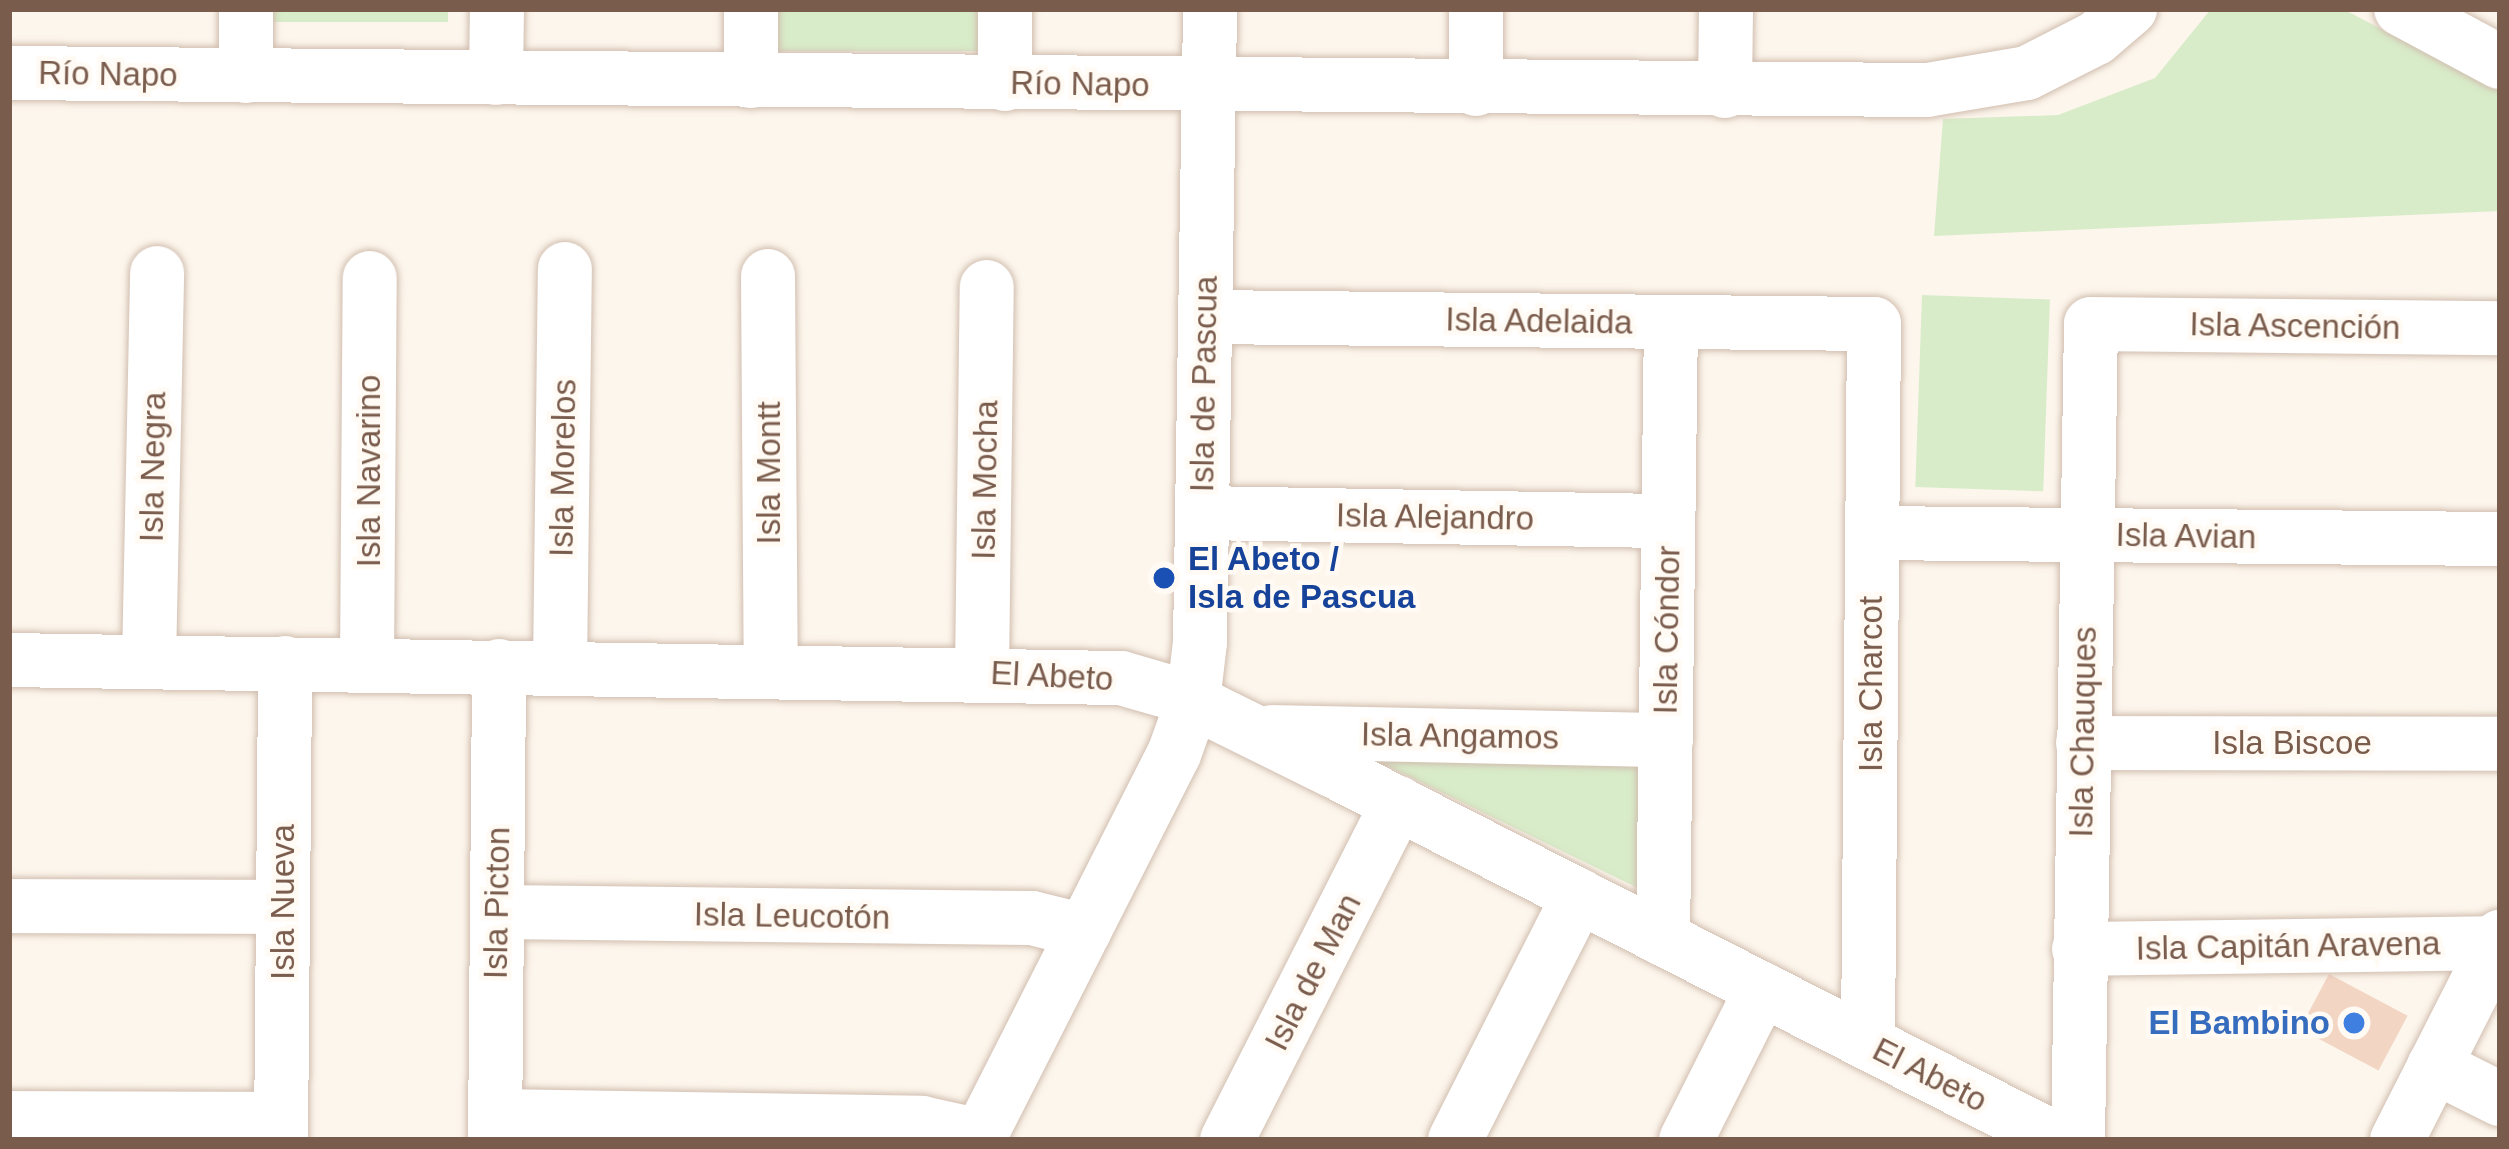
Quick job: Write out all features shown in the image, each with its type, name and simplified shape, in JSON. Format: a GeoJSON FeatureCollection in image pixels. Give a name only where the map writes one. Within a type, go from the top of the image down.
{"type":"FeatureCollection","features":[{"type":"Feature","properties":{"kind":"street"},"geometry":{"type":"LineString","coordinates":[[246,9],[246,76]]}},
{"type":"Feature","properties":{"kind":"street"},"geometry":{"type":"LineString","coordinates":[[496,9],[496,78]]}},
{"type":"Feature","properties":{"kind":"street"},"geometry":{"type":"LineString","coordinates":[[751,9],[751,81]]}},
{"type":"Feature","properties":{"kind":"street"},"geometry":{"type":"LineString","coordinates":[[1004,84],[1005,9]]}},
{"type":"Feature","properties":{"kind":"street","name":"Isla de Pascua"},"geometry":{"type":"LineString","coordinates":[[979,1138],[1174,754],[1193,701],[1200,643],[1210,9]]}},
{"type":"Feature","properties":{"kind":"street"},"geometry":{"type":"LineString","coordinates":[[1475,89],[1476,9]]}},
{"type":"Feature","properties":{"kind":"street"},"geometry":{"type":"LineString","coordinates":[[1725,92],[1726,9]]}},
{"type":"Feature","properties":{"kind":"street","name":"Río Napo"},"geometry":{"type":"LineString","coordinates":[[9,73],[1725,92],[1927,90],[1994,82],[2062,58],[2130,9]]}},
{"type":"Feature","properties":{"kind":"street"},"geometry":{"type":"LineString","coordinates":[[2401,9],[2500,62]]}},
{"type":"Feature","properties":{"kind":"street","name":"Isla Morelos"},"geometry":{"type":"LineString","coordinates":[[560,667],[565,269]]}},
{"type":"Feature","properties":{"kind":"street","name":"Isla Negra"},"geometry":{"type":"LineString","coordinates":[[149,662],[158,273]]}},
{"type":"Feature","properties":{"kind":"street","name":"Isla Montt"},"geometry":{"type":"LineString","coordinates":[[768,276],[771,670]]}},
{"type":"Feature","properties":{"kind":"street","name":"Isla Navarino"},"geometry":{"type":"LineString","coordinates":[[367,664],[370,278]]}},
{"type":"Feature","properties":{"kind":"street","name":"Isla Mocha"},"geometry":{"type":"LineString","coordinates":[[982,673],[987,287]]}},
{"type":"Feature","properties":{"kind":"street","name":"Isla Adelaida"},"geometry":{"type":"LineString","coordinates":[[1205,317],[1874,324]]}},
{"type":"Feature","properties":{"kind":"street","name":"Isla Cóndor"},"geometry":{"type":"LineString","coordinates":[[1664,939],[1671,322]]}},
{"type":"Feature","properties":{"kind":"street","name":"Isla Charcot"},"geometry":{"type":"LineString","coordinates":[[1868,1043],[1874,324]]}},
{"type":"Feature","properties":{"kind":"street","name":"Isla Ascención"},"geometry":{"type":"LineString","coordinates":[[2091,324],[2500,328]]}},
{"type":"Feature","properties":{"kind":"street","name":"Isla Chauques"},"geometry":{"type":"LineString","coordinates":[[2078,1140],[2091,324]]}},
{"type":"Feature","properties":{"kind":"street","name":"Isla Alejandro"},"geometry":{"type":"LineString","coordinates":[[1202,513],[1668,521]]}},
{"type":"Feature","properties":{"kind":"street","name":"Isla Avian"},"geometry":{"type":"LineString","coordinates":[[1872,532],[2500,539]]}},
{"type":"Feature","properties":{"kind":"street","name":"El Abeto"},"geometry":{"type":"LineString","coordinates":[[9,660],[1121,678],[1193,701],[2057,1140]]}},
{"type":"Feature","properties":{"kind":"street","name":"Isla Nueva"},"geometry":{"type":"LineString","coordinates":[[281,1130],[285,664]]}},
{"type":"Feature","properties":{"kind":"street","name":"Isla Picton"},"geometry":{"type":"LineString","coordinates":[[495,1128],[500,667]]}},
{"type":"Feature","properties":{"kind":"street","name":"Isla Angamos"},"geometry":{"type":"LineString","coordinates":[[1255,732],[1666,740]]}},
{"type":"Feature","properties":{"kind":"street","name":"Isla Biscoe"},"geometry":{"type":"LineString","coordinates":[[2084,743],[2500,744]]}},
{"type":"Feature","properties":{"kind":"street","name":"Isla de Man"},"geometry":{"type":"LineString","coordinates":[[1227,1140],[1398,803]]}},
{"type":"Feature","properties":{"kind":"street"},"geometry":{"type":"LineString","coordinates":[[1455,1140],[1579,896]]}},
{"type":"Feature","properties":{"kind":"street"},"geometry":{"type":"LineString","coordinates":[[9,906],[283,907]]}},
{"type":"Feature","properties":{"kind":"street","name":"Isla Leucotón"},"geometry":{"type":"LineString","coordinates":[[497,912],[1032,919],[1084,931]]}},
{"type":"Feature","properties":{"kind":"street"},"geometry":{"type":"LineString","coordinates":[[2397,1140],[2498,940]]}},
{"type":"Feature","properties":{"kind":"street","name":"Isla Capitán Aravena"},"geometry":{"type":"LineString","coordinates":[[2079,949],[2498,940]]}},
{"type":"Feature","properties":{"kind":"street"},"geometry":{"type":"LineString","coordinates":[[1686,1140],[1762,989]]}},
{"type":"Feature","properties":{"kind":"street"},"geometry":{"type":"LineString","coordinates":[[2434,1066],[2500,1099]]}},
{"type":"Feature","properties":{"kind":"street"},"geometry":{"type":"LineString","coordinates":[[9,1118],[281,1130]]}},
{"type":"Feature","properties":{"kind":"street"},"geometry":{"type":"LineString","coordinates":[[495,1128],[922,1123],[979,1138]]}},
{"type":"Feature","properties":{"kind":"green space"},"geometry":{"type":"Polygon","coordinates":[[[272,9],[448,9],[448,22],[272,22],[272,9]]]}},
{"type":"Feature","properties":{"kind":"green space"},"geometry":{"type":"Polygon","coordinates":[[[763,9],[987,9],[987,51],[763,51],[763,9]]]}},
{"type":"Feature","properties":{"kind":"green space"},"geometry":{"type":"Polygon","coordinates":[[[2211,9],[2343,9],[2500,91],[2500,211],[1934,236],[1943,119],[2058,115],[2155,78],[2211,9]]]}},
{"type":"Feature","properties":{"kind":"green space"},"geometry":{"type":"Polygon","coordinates":[[[1922,295],[2050,299],[2043,491],[1915,487],[1922,295]]]}},
{"type":"Feature","properties":{"kind":"green space"},"geometry":{"type":"Polygon","coordinates":[[[1648,754],[1648,893],[1365,755],[1648,754]]]}},
{"type":"Feature","properties":{"kind":"building","name":"El Bambino"},"geometry":{"type":"Polygon","coordinates":[[[2329,974],[2408,1016],[2378,1071],[2300,1029],[2329,974]]]}},
{"type":"Feature","properties":{"kind":"place","name":"El Abeto / Isla de Pascua"},"geometry":{"type":"Point","coordinates":[1164,578]}},
{"type":"Feature","properties":{"kind":"place","name":"El Bambino"},"geometry":{"type":"Point","coordinates":[2354,1023]}}]}
